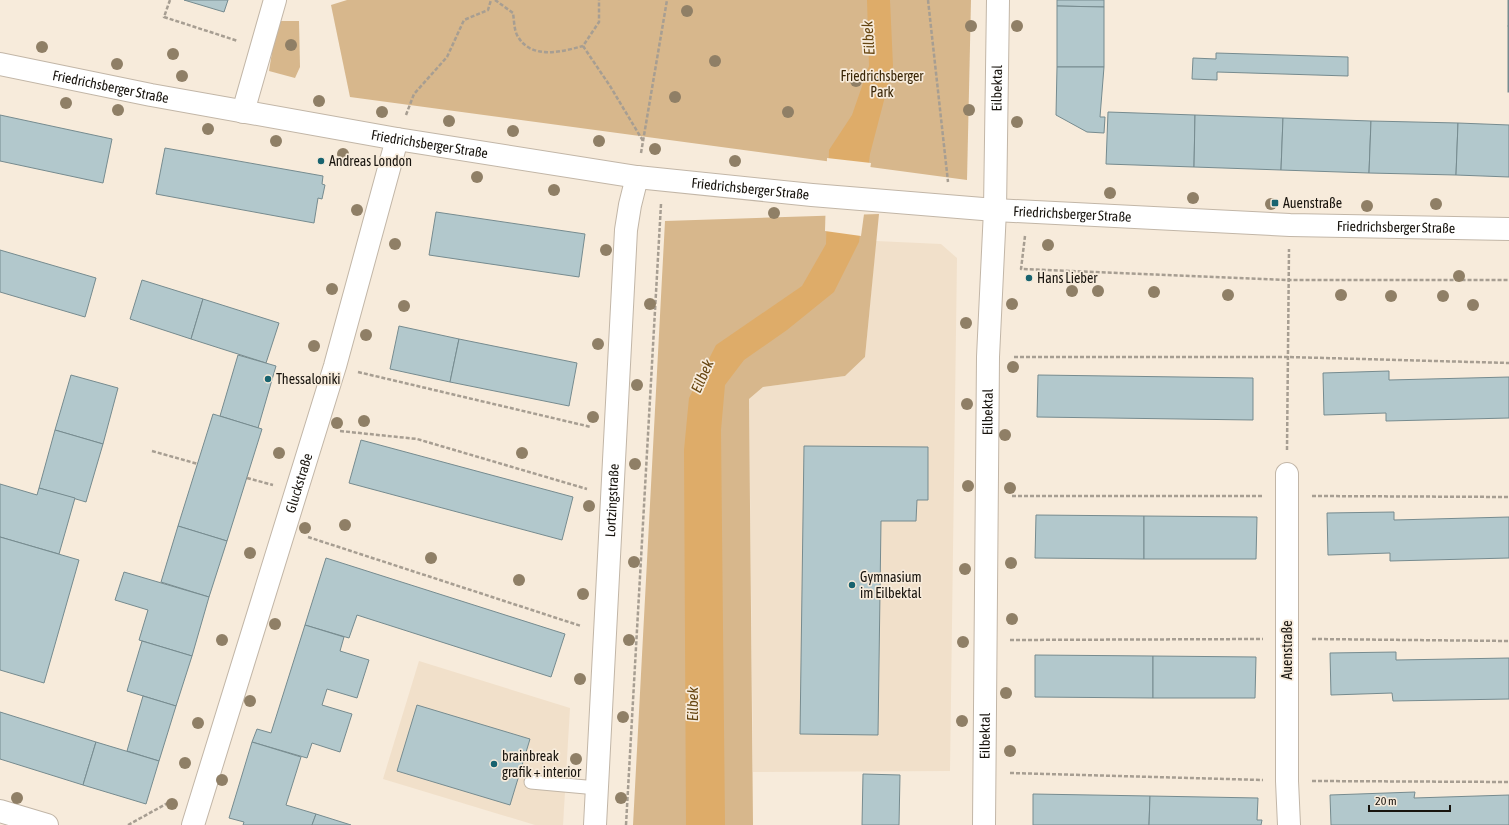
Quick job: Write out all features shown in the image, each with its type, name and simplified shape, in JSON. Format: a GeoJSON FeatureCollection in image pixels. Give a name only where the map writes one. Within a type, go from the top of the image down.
{"type":"FeatureCollection","features":[{"type":"Feature","properties":{"kind":"street"},"geometry":{"type":"LineString","coordinates":[[243,112],[275,0]]}},
{"type":"Feature","properties":{"kind":"street","name":"Eilbektal"},"geometry":{"type":"LineString","coordinates":[[984,825],[986,772],[988,357],[995,210],[998,0]]}},
{"type":"Feature","properties":{"kind":"street","name":"Friedrichsberger Straße"},"geometry":{"type":"LineString","coordinates":[[0,64],[151,96],[397,139],[662,180],[812,195],[1028,212],[1290,225],[1509,229]]}},
{"type":"Feature","properties":{"kind":"street","name":"Gluckstraße"},"geometry":{"type":"LineString","coordinates":[[193,825],[335,366],[397,139]]}},
{"type":"Feature","properties":{"kind":"street","name":"Lortzingstraße"},"geometry":{"type":"LineString","coordinates":[[595,825],[626,230],[637,177]]}},
{"type":"Feature","properties":{"kind":"street","name":"Auenstraße"},"geometry":{"type":"LineString","coordinates":[[1287,474],[1287,781],[1289,825]]}},
{"type":"Feature","properties":{"kind":"street"},"geometry":{"type":"LineString","coordinates":[[0,810],[47,825]]}},
{"type":"Feature","properties":{"kind":"lane"},"geometry":{"type":"LineString","coordinates":[[531,782],[597,788]]}},
{"type":"Feature","properties":{"kind":"path"},"geometry":{"type":"LineString","coordinates":[[170,0],[164,17],[261,49]]}},
{"type":"Feature","properties":{"kind":"path"},"geometry":{"type":"LineString","coordinates":[[397,139],[414,94],[447,57],[464,20],[488,10],[491,0]]}},
{"type":"Feature","properties":{"kind":"path"},"geometry":{"type":"LineString","coordinates":[[496,0],[513,13],[517,35],[530,49],[547,53],[583,46],[599,22],[599,0]]}},
{"type":"Feature","properties":{"kind":"path"},"geometry":{"type":"LineString","coordinates":[[637,177],[667,0]]}},
{"type":"Feature","properties":{"kind":"path"},"geometry":{"type":"LineString","coordinates":[[928,0],[951,207]]}},
{"type":"Feature","properties":{"kind":"path"},"geometry":{"type":"LineString","coordinates":[[583,46],[610,86],[643,141]]}},
{"type":"Feature","properties":{"kind":"path"},"geometry":{"type":"LineString","coordinates":[[626,825],[662,180]]}},
{"type":"Feature","properties":{"kind":"path"},"geometry":{"type":"LineString","coordinates":[[1028,212],[1022,269],[1288,280],[1509,280]]}},
{"type":"Feature","properties":{"kind":"path"},"geometry":{"type":"LineString","coordinates":[[1287,474],[1288,280],[1290,225]]}},
{"type":"Feature","properties":{"kind":"path"},"geometry":{"type":"LineString","coordinates":[[988,357],[1288,357],[1509,363]]}},
{"type":"Feature","properties":{"kind":"path"},"geometry":{"type":"LineString","coordinates":[[335,366],[616,433]]}},
{"type":"Feature","properties":{"kind":"path"},"geometry":{"type":"LineString","coordinates":[[316,429],[416,439],[612,497]]}},
{"type":"Feature","properties":{"kind":"path"},"geometry":{"type":"LineString","coordinates":[[152,451],[198,464]]}},
{"type":"Feature","properties":{"kind":"path"},"geometry":{"type":"LineString","coordinates":[[988,496],[1509,497]]}},
{"type":"Feature","properties":{"kind":"path"},"geometry":{"type":"LineString","coordinates":[[285,529],[605,634]]}},
{"type":"Feature","properties":{"kind":"path"},"geometry":{"type":"LineString","coordinates":[[986,640],[1266,639]]}},
{"type":"Feature","properties":{"kind":"path"},"geometry":{"type":"LineString","coordinates":[[1308,639],[1509,641]]}},
{"type":"Feature","properties":{"kind":"path"},"geometry":{"type":"LineString","coordinates":[[986,772],[1287,781],[1509,782]]}},
{"type":"Feature","properties":{"kind":"path"},"geometry":{"type":"LineString","coordinates":[[128,825],[207,781]]}},
{"type":"Feature","properties":{"kind":"shaded area","name":"Gymnasium im Eilbektal"},"geometry":{"type":"Polygon","coordinates":[[[876,241],[941,244],[957,258],[950,771],[753,772],[749,399],[763,387],[845,376],[865,357],[876,241]]]}},
{"type":"Feature","properties":{"kind":"shaded area"},"geometry":{"type":"Polygon","coordinates":[[[419,661],[570,708],[563,825],[535,825],[383,779],[419,661]]]}},
{"type":"Feature","properties":{"kind":"green space","name":"Friedrichsberger Park"},"geometry":{"type":"Polygon","coordinates":[[[347,0],[971,0],[967,180],[350,97],[331,5],[347,0]]]}},
{"type":"Feature","properties":{"kind":"green space"},"geometry":{"type":"Polygon","coordinates":[[[277,21],[299,21],[300,67],[295,78],[269,71],[277,21]]]}},
{"type":"Feature","properties":{"kind":"green space"},"geometry":{"type":"Polygon","coordinates":[[[879,214],[865,357],[845,376],[763,387],[749,399],[753,825],[633,825],[665,221],[879,214]]]}},
{"type":"Feature","properties":{"kind":"water","name":"Eilbek"},"geometry":{"type":"Polygon","coordinates":[[[867,0],[890,0],[893,66],[870,154],[859,242],[834,292],[787,330],[744,360],[725,385],[721,430],[725,825],[686,825],[684,450],[689,398],[716,345],[802,286],[826,244],[829,150],[852,115],[869,66],[867,0]]]}},
{"type":"Feature","properties":{"kind":"pier"},"geometry":{"type":"Polygon","coordinates":[[[827,158],[871,163],[861,236],[825,231],[827,158]]]}},
{"type":"Feature","properties":{"kind":"building"},"geometry":{"type":"Polygon","coordinates":[[[184,0],[228,0],[224,12],[184,0]]]}},
{"type":"Feature","properties":{"kind":"building"},"geometry":{"type":"Polygon","coordinates":[[[1057,0],[1104,0],[1104,7],[1057,6],[1057,0]]]}},
{"type":"Feature","properties":{"kind":"building"},"geometry":{"type":"Polygon","coordinates":[[[1509,0],[1509,26],[1508,26],[1509,0]]]}},
{"type":"Feature","properties":{"kind":"building"},"geometry":{"type":"Polygon","coordinates":[[[1057,6],[1104,7],[1104,67],[1057,67],[1057,6]]]}},
{"type":"Feature","properties":{"kind":"building"},"geometry":{"type":"Polygon","coordinates":[[[1509,26],[1509,92],[1508,92],[1509,26]]]}},
{"type":"Feature","properties":{"kind":"building"},"geometry":{"type":"Polygon","coordinates":[[[1216,53],[1348,57],[1348,76],[1217,72],[1217,80],[1192,79],[1193,58],[1216,59],[1216,53]]]}},
{"type":"Feature","properties":{"kind":"building"},"geometry":{"type":"Polygon","coordinates":[[[1057,67],[1104,67],[1100,117],[1105,117],[1104,133],[1087,132],[1056,115],[1057,67]]]}},
{"type":"Feature","properties":{"kind":"building"},"geometry":{"type":"Polygon","coordinates":[[[1108,112],[1195,115],[1194,167],[1106,164],[1108,112]]]}},
{"type":"Feature","properties":{"kind":"building"},"geometry":{"type":"Polygon","coordinates":[[[0,115],[112,139],[103,183],[0,161],[0,115]]]}},
{"type":"Feature","properties":{"kind":"building"},"geometry":{"type":"Polygon","coordinates":[[[1195,115],[1283,118],[1281,170],[1194,167],[1195,115]]]}},
{"type":"Feature","properties":{"kind":"building"},"geometry":{"type":"Polygon","coordinates":[[[1283,118],[1371,121],[1369,173],[1281,170],[1283,118]]]}},
{"type":"Feature","properties":{"kind":"building"},"geometry":{"type":"Polygon","coordinates":[[[1371,121],[1458,123],[1456,175],[1369,173],[1371,121]]]}},
{"type":"Feature","properties":{"kind":"building"},"geometry":{"type":"Polygon","coordinates":[[[1458,123],[1509,125],[1509,177],[1456,175],[1458,123]]]}},
{"type":"Feature","properties":{"kind":"building"},"geometry":{"type":"Polygon","coordinates":[[[165,148],[323,176],[322,184],[325,185],[322,199],[318,198],[314,223],[156,194],[165,148]]]}},
{"type":"Feature","properties":{"kind":"building"},"geometry":{"type":"Polygon","coordinates":[[[436,212],[585,234],[579,277],[429,255],[436,212]]]}},
{"type":"Feature","properties":{"kind":"building"},"geometry":{"type":"Polygon","coordinates":[[[0,250],[96,278],[85,317],[0,292],[0,250]]]}},
{"type":"Feature","properties":{"kind":"building"},"geometry":{"type":"Polygon","coordinates":[[[142,280],[203,299],[191,339],[130,319],[142,280]]]}},
{"type":"Feature","properties":{"kind":"building"},"geometry":{"type":"Polygon","coordinates":[[[203,299],[279,323],[266,363],[191,339],[203,299]]]}},
{"type":"Feature","properties":{"kind":"building"},"geometry":{"type":"Polygon","coordinates":[[[399,326],[459,339],[450,382],[390,369],[399,326]]]}},
{"type":"Feature","properties":{"kind":"building"},"geometry":{"type":"Polygon","coordinates":[[[459,339],[577,363],[569,406],[450,382],[459,339]]]}},
{"type":"Feature","properties":{"kind":"building"},"geometry":{"type":"Polygon","coordinates":[[[238,355],[276,366],[258,428],[220,416],[238,355]]]}},
{"type":"Feature","properties":{"kind":"building"},"geometry":{"type":"Polygon","coordinates":[[[1389,371],[1389,380],[1509,377],[1509,418],[1386,421],[1386,413],[1324,415],[1323,373],[1389,371]]]}},
{"type":"Feature","properties":{"kind":"building"},"geometry":{"type":"Polygon","coordinates":[[[71,375],[118,388],[103,444],[55,430],[71,375]]]}},
{"type":"Feature","properties":{"kind":"building"},"geometry":{"type":"Polygon","coordinates":[[[1038,375],[1253,378],[1253,420],[1037,417],[1038,375]]]}},
{"type":"Feature","properties":{"kind":"building"},"geometry":{"type":"Polygon","coordinates":[[[213,414],[262,429],[227,541],[178,526],[213,414]]]}},
{"type":"Feature","properties":{"kind":"building"},"geometry":{"type":"Polygon","coordinates":[[[55,430],[103,444],[86,502],[39,488],[55,430]]]}},
{"type":"Feature","properties":{"kind":"building"},"geometry":{"type":"Polygon","coordinates":[[[361,440],[573,497],[562,540],[349,483],[361,440]]]}},
{"type":"Feature","properties":{"kind":"building"},"geometry":{"type":"Polygon","coordinates":[[[804,446],[928,447],[928,500],[917,500],[916,521],[881,521],[878,735],[800,734],[804,446]]]}},
{"type":"Feature","properties":{"kind":"building"},"geometry":{"type":"Polygon","coordinates":[[[0,484],[37,495],[39,488],[75,498],[59,554],[0,537],[0,484]]]}},
{"type":"Feature","properties":{"kind":"building"},"geometry":{"type":"Polygon","coordinates":[[[1394,512],[1394,520],[1509,517],[1509,558],[1390,561],[1390,553],[1328,555],[1327,513],[1394,512]]]}},
{"type":"Feature","properties":{"kind":"building"},"geometry":{"type":"Polygon","coordinates":[[[1036,515],[1144,516],[1144,559],[1035,558],[1036,515]]]}},
{"type":"Feature","properties":{"kind":"building"},"geometry":{"type":"Polygon","coordinates":[[[1144,516],[1257,517],[1256,559],[1144,559],[1144,516]]]}},
{"type":"Feature","properties":{"kind":"building"},"geometry":{"type":"Polygon","coordinates":[[[178,526],[227,541],[209,597],[161,582],[178,526]]]}},
{"type":"Feature","properties":{"kind":"building"},"geometry":{"type":"Polygon","coordinates":[[[0,537],[79,560],[44,683],[0,670],[0,537]]]}},
{"type":"Feature","properties":{"kind":"building"},"geometry":{"type":"Polygon","coordinates":[[[326,558],[565,634],[551,677],[357,615],[349,638],[305,625],[326,558]]]}},
{"type":"Feature","properties":{"kind":"building"},"geometry":{"type":"Polygon","coordinates":[[[124,572],[209,597],[192,656],[139,640],[148,610],[115,600],[124,572]]]}},
{"type":"Feature","properties":{"kind":"building"},"geometry":{"type":"Polygon","coordinates":[[[305,625],[344,637],[340,651],[369,660],[357,698],[327,689],[322,705],[352,714],[340,752],[312,743],[307,758],[252,742],[257,729],[271,733],[305,625]]]}},
{"type":"Feature","properties":{"kind":"building"},"geometry":{"type":"Polygon","coordinates":[[[142,641],[192,656],[176,706],[127,691],[142,641]]]}},
{"type":"Feature","properties":{"kind":"building"},"geometry":{"type":"Polygon","coordinates":[[[1396,652],[1396,660],[1509,658],[1509,699],[1393,701],[1392,693],[1331,695],[1330,653],[1396,652]]]}},
{"type":"Feature","properties":{"kind":"building"},"geometry":{"type":"Polygon","coordinates":[[[1035,655],[1153,656],[1153,698],[1035,697],[1035,655]]]}},
{"type":"Feature","properties":{"kind":"building"},"geometry":{"type":"Polygon","coordinates":[[[1153,656],[1256,657],[1255,698],[1153,698],[1153,656]]]}},
{"type":"Feature","properties":{"kind":"building"},"geometry":{"type":"Polygon","coordinates":[[[143,696],[176,706],[159,761],[127,751],[143,696]]]}},
{"type":"Feature","properties":{"kind":"building"},"geometry":{"type":"Polygon","coordinates":[[[417,705],[530,739],[510,805],[397,771],[417,705]]]}},
{"type":"Feature","properties":{"kind":"building"},"geometry":{"type":"Polygon","coordinates":[[[0,712],[96,742],[83,785],[0,759],[0,712]]]}},
{"type":"Feature","properties":{"kind":"building"},"geometry":{"type":"Polygon","coordinates":[[[96,742],[159,761],[146,804],[83,785],[96,742]]]}},
{"type":"Feature","properties":{"kind":"building"},"geometry":{"type":"Polygon","coordinates":[[[252,742],[301,757],[286,805],[316,814],[312,825],[243,825],[244,822],[229,818],[252,742]]]}},
{"type":"Feature","properties":{"kind":"building"},"geometry":{"type":"Polygon","coordinates":[[[863,774],[900,775],[899,825],[862,825],[863,774]]]}},
{"type":"Feature","properties":{"kind":"building"},"geometry":{"type":"Polygon","coordinates":[[[1415,792],[1414,798],[1509,795],[1509,825],[1331,825],[1330,795],[1415,792]]]}},
{"type":"Feature","properties":{"kind":"building"},"geometry":{"type":"Polygon","coordinates":[[[1033,794],[1150,796],[1149,825],[1033,825],[1033,794]]]}},
{"type":"Feature","properties":{"kind":"building"},"geometry":{"type":"Polygon","coordinates":[[[1150,796],[1258,798],[1257,820],[1262,820],[1261,825],[1149,825],[1150,796]]]}},
{"type":"Feature","properties":{"kind":"building"},"geometry":{"type":"Polygon","coordinates":[[[316,814],[351,825],[312,825],[316,814]]]}},
{"type":"Feature","properties":{"kind":"place","name":"Andreas London"},"geometry":{"type":"Point","coordinates":[321,161]}},
{"type":"Feature","properties":{"kind":"place","name":"Auenstraße"},"geometry":{"type":"Point","coordinates":[1275,203]}},
{"type":"Feature","properties":{"kind":"place","name":"Hans Lieber"},"geometry":{"type":"Point","coordinates":[1029,278]}},
{"type":"Feature","properties":{"kind":"place","name":"Thessaloniki"},"geometry":{"type":"Point","coordinates":[268,379]}},
{"type":"Feature","properties":{"kind":"place","name":"Gymnasium im Eilbektal"},"geometry":{"type":"Point","coordinates":[852,585]}},
{"type":"Feature","properties":{"kind":"place","name":"brainbreak grafik + interior"},"geometry":{"type":"Point","coordinates":[494,764]}}]}
